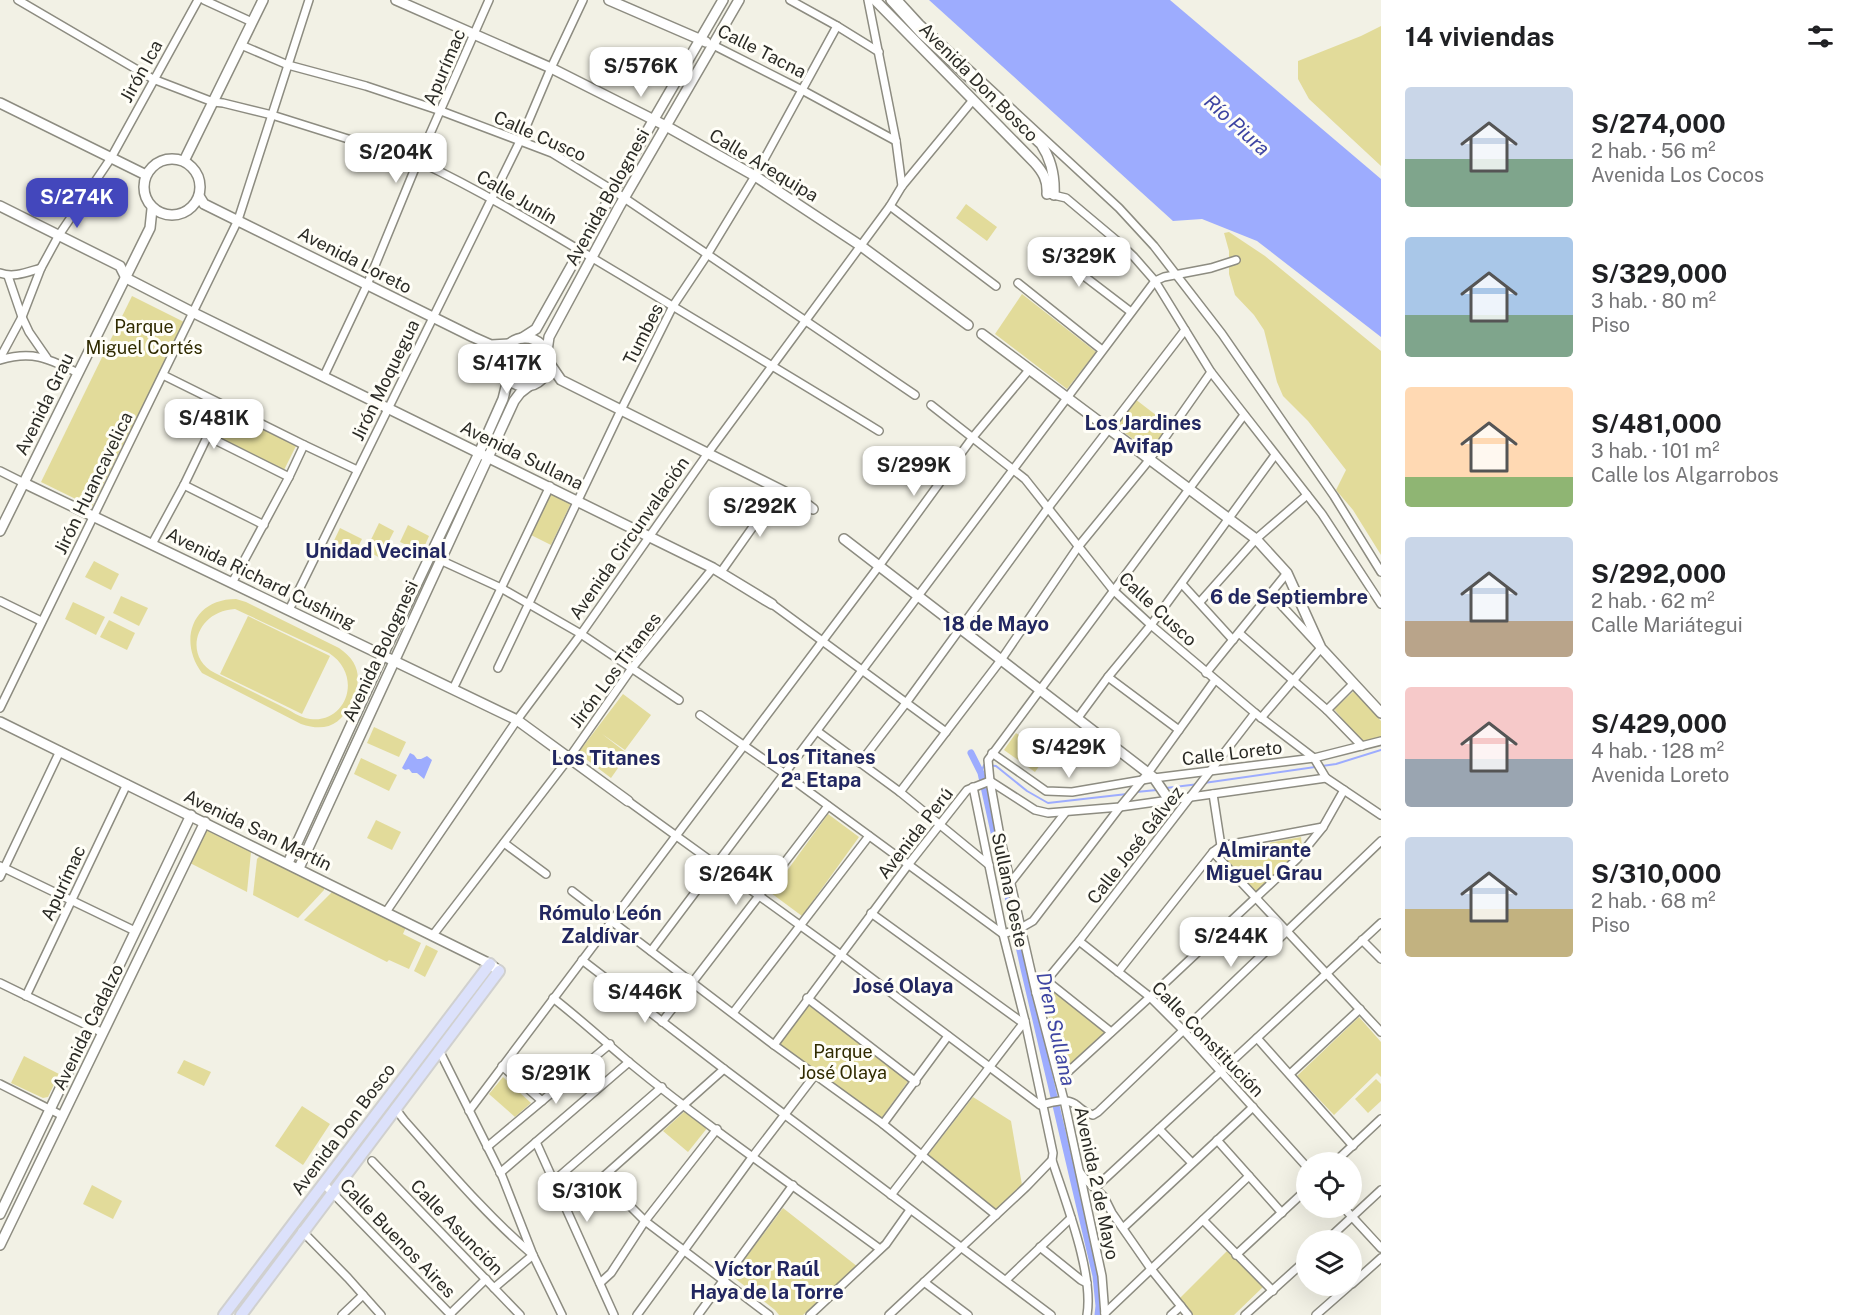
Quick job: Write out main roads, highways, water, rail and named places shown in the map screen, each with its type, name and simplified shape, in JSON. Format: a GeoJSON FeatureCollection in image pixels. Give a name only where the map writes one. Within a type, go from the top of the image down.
{"type":"FeatureCollection","features":[{"type":"Feature","properties":{"kind":"main road"},"geometry":{"type":"LineString","coordinates":[[184,162],[263,0]]}},
{"type":"Feature","properties":{"kind":"main road","name":"Calle Arequipa"},"geometry":{"type":"LineString","coordinates":[[396,0],[551,68],[654,119],[755,176],[861,246],[968,325]]}},
{"type":"Feature","properties":{"kind":"main road","name":"Calle Tacna"},"geometry":{"type":"LineString","coordinates":[[609,0],[713,45]]}},
{"type":"Feature","properties":{"kind":"main road","name":"Avenida Bolognesi"},"geometry":{"type":"LineString","coordinates":[[522,338],[536,329],[723,0]]}},
{"type":"Feature","properties":{"kind":"main road","name":"Avenida Bolognesi"},"geometry":{"type":"LineString","coordinates":[[547,351],[549,337],[592,258],[739,0]]}},
{"type":"Feature","properties":{"kind":"main road","name":"Avenida Don Bosco"},"geometry":{"type":"LineString","coordinates":[[875,0],[1041,170],[1051,195],[1054,180],[1052,169],[1041,144],[922,34],[891,0]]}},
{"type":"Feature","properties":{"kind":"main road"},"geometry":{"type":"LineString","coordinates":[[0,103],[146,175]]}},
{"type":"Feature","properties":{"kind":"main road"},"geometry":{"type":"LineString","coordinates":[[166,159],[184,162],[196,172],[200,188],[199,202],[183,213],[171,216],[152,209],[144,196],[143,189],[146,175],[151,167],[166,159]]}},
{"type":"Feature","properties":{"kind":"main road","name":"Avenida Loreto"},"geometry":{"type":"LineString","coordinates":[[199,202],[432,318],[491,345],[509,344]]}},
{"type":"Feature","properties":{"kind":"main road","name":"Avenida Sullana"},"geometry":{"type":"LineString","coordinates":[[0,206],[120,266],[126,278],[717,570],[772,604]]}},
{"type":"Feature","properties":{"kind":"main road","name":"Avenida Grau"},"geometry":{"type":"LineString","coordinates":[[150,228],[152,209]]}},
{"type":"Feature","properties":{"kind":"main road","name":"Avenida Grau"},"geometry":{"type":"LineString","coordinates":[[0,531],[150,228],[164,215]]}},
{"type":"Feature","properties":{"kind":"main road"},"geometry":{"type":"LineString","coordinates":[[982,334],[1256,539],[1287,573],[1321,648],[1381,713]]}},
{"type":"Feature","properties":{"kind":"main road"},"geometry":{"type":"LineString","coordinates":[[561,380],[539,382],[528,386],[517,385],[508,379],[501,367],[502,354],[509,344],[522,338],[537,341],[547,351],[550,364],[561,380],[801,500],[813,509]]}},
{"type":"Feature","properties":{"kind":"main road"},"geometry":{"type":"LineString","coordinates":[[491,345],[501,360]]}},
{"type":"Feature","properties":{"kind":"main road"},"geometry":{"type":"LineString","coordinates":[[539,382],[546,374],[550,364]]}},
{"type":"Feature","properties":{"kind":"main road","name":"Avenida Bolognesi"},"geometry":{"type":"LineString","coordinates":[[299,868],[440,560],[483,455],[508,379]]}},
{"type":"Feature","properties":{"kind":"main road","name":"Avenida Bolognesi"},"geometry":{"type":"LineString","coordinates":[[288,863],[383,655],[483,455],[514,402],[528,386]]}},
{"type":"Feature","properties":{"kind":"main road","name":"Avenida Richard Cushing"},"geometry":{"type":"LineString","coordinates":[[24,483],[517,720],[628,801]]}},
{"type":"Feature","properties":{"kind":"main road"},"geometry":{"type":"LineString","coordinates":[[844,539],[1151,776],[1169,800]]}},
{"type":"Feature","properties":{"kind":"main road","name":"Avenida San Martín"},"geometry":{"type":"LineString","coordinates":[[0,722],[299,868],[494,967]]}},
{"type":"Feature","properties":{"kind":"main road","name":"Avenida Cadalzo"},"geometry":{"type":"LineString","coordinates":[[0,1214],[2,1202],[191,815]]}},
{"type":"Feature","properties":{"kind":"main road","name":"Avenida Cadalzo"},"geometry":{"type":"LineString","coordinates":[[0,1245],[206,822]]}},
{"type":"Feature","properties":{"kind":"main road","name":"Avenida Don Bosco"},"geometry":{"type":"LineString","coordinates":[[241,1315],[439,1050],[494,967]]}},
{"type":"Feature","properties":{"kind":"main road","name":"Avenida Don Bosco"},"geometry":{"type":"LineString","coordinates":[[224,1315],[323,1183],[494,967]]}},
{"type":"Feature","properties":{"kind":"water","name":"Río Piura"},"geometry":{"type":"Polygon","coordinates":[[[929,0],[1170,0],[1381,179],[1381,337],[1257,241],[1202,219],[1173,221],[929,0]]]}},
{"type":"Feature","properties":{"kind":"water"},"geometry":{"type":"Polygon","coordinates":[[[410,753],[417,759],[427,756],[432,760],[424,779],[409,769],[402,768],[410,753]]]}},
{"type":"Feature","properties":{"kind":"waterway"},"geometry":{"type":"LineString","coordinates":[[1204,783],[1336,764],[1381,750]]}},
{"type":"Feature","properties":{"kind":"waterway","name":"Dren Sullana"},"geometry":{"type":"LineString","coordinates":[[971,753],[981,773],[1096,1276],[1098,1315]]}},
{"type":"Feature","properties":{"kind":"waterway"},"geometry":{"type":"LineString","coordinates":[[981,773],[984,765],[996,766],[1027,791],[1048,803],[1127,794]]}},
{"type":"Feature","properties":{"kind":"waterway"},"geometry":{"type":"LineString","coordinates":[[1166,788],[1199,784]]}},
{"type":"Feature","properties":{"kind":"waterway"},"geometry":{"type":"LineString","coordinates":[[1136,792],[1157,790]]}},
{"type":"Feature","properties":{"kind":"district","name":"Los Jardines Avifap"},"geometry":{"type":"Point","coordinates":[1143,434]}},
{"type":"Feature","properties":{"kind":"district","name":"Unidad Vecinal"},"geometry":{"type":"Point","coordinates":[376,551]}},
{"type":"Feature","properties":{"kind":"district","name":"6 de Septiembre"},"geometry":{"type":"Point","coordinates":[1289,597]}},
{"type":"Feature","properties":{"kind":"district","name":"18 de Mayo"},"geometry":{"type":"Point","coordinates":[996,624]}},
{"type":"Feature","properties":{"kind":"district","name":"Los Titanes"},"geometry":{"type":"Point","coordinates":[606,758]}},
{"type":"Feature","properties":{"kind":"district","name":"Los Titanes 2ª Etapa"},"geometry":{"type":"Point","coordinates":[821,768]}},
{"type":"Feature","properties":{"kind":"district","name":"Almirante Miguel Grau"},"geometry":{"type":"Point","coordinates":[1264,862]}},
{"type":"Feature","properties":{"kind":"district","name":"Rómulo León Zaldívar"},"geometry":{"type":"Point","coordinates":[600,924]}},
{"type":"Feature","properties":{"kind":"district","name":"José Olaya"},"geometry":{"type":"Point","coordinates":[903,986]}},
{"type":"Feature","properties":{"kind":"district","name":"Víctor Raúl Haya de la Torre"},"geometry":{"type":"Point","coordinates":[767,1280]}},
{"type":"Feature","properties":{"kind":"park label","name":"Parque Miguel Cortés"},"geometry":{"type":"Point","coordinates":[144,336]}},
{"type":"Feature","properties":{"kind":"park label","name":"Parque José Olaya"},"geometry":{"type":"Point","coordinates":[843,1061]}}]}
